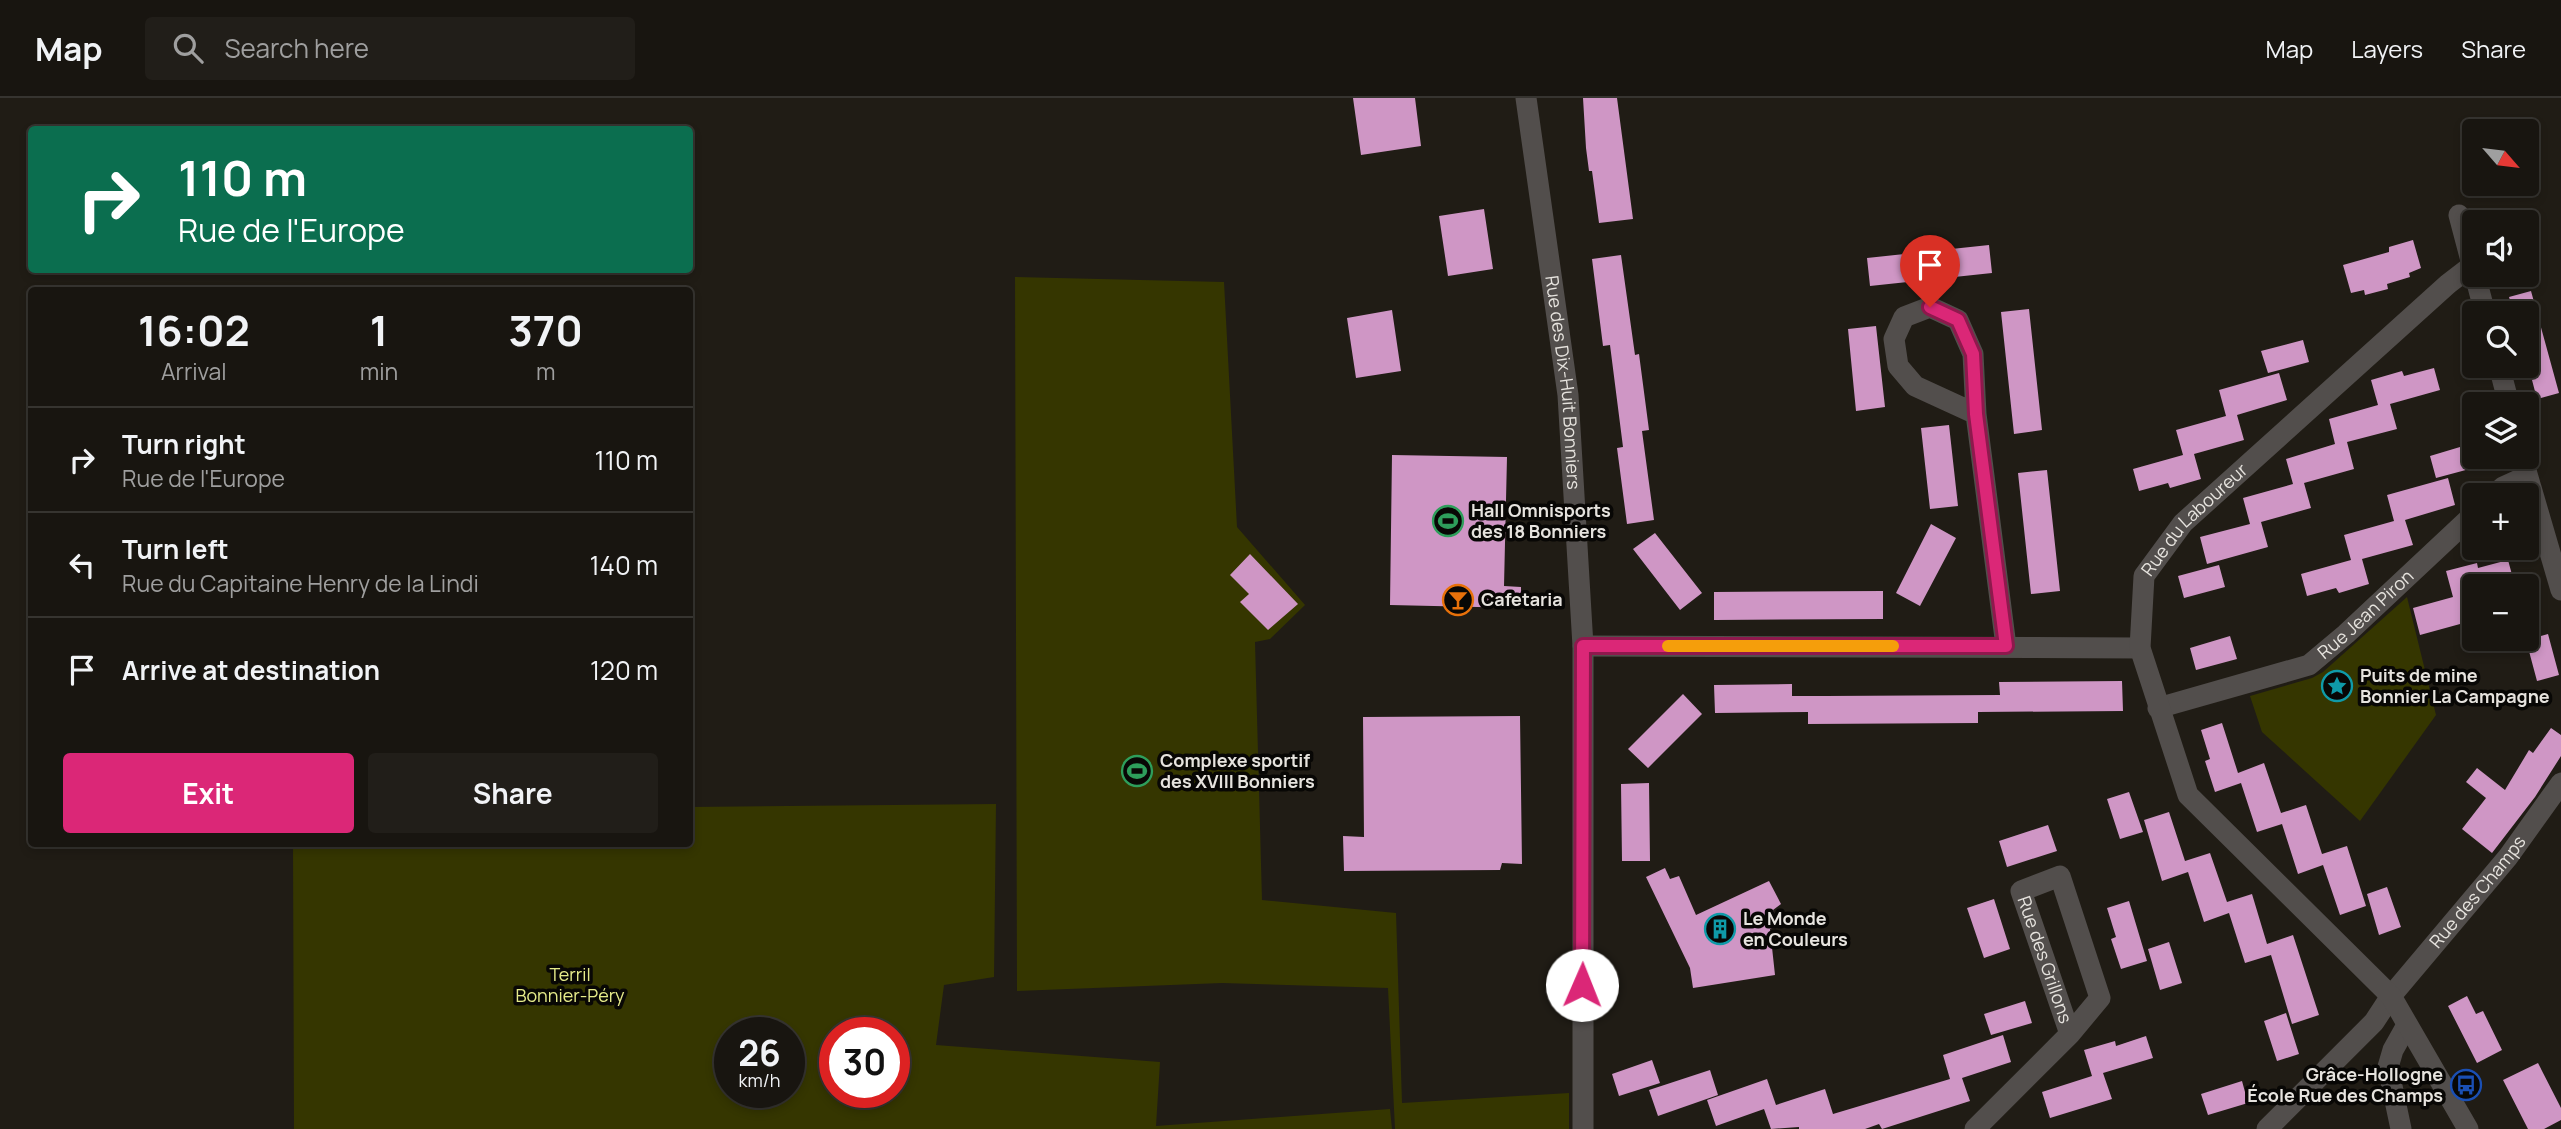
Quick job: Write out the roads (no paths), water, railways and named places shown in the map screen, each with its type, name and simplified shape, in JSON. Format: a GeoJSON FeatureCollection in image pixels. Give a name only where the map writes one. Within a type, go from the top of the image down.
{"type":"FeatureCollection","features":[{"type":"Feature","properties":{"kind":"street","name":"Rue des Dix-Huit Bonniers"},"geometry":{"type":"LineString","coordinates":[[1526,98],[1568,395],[1583,646],[1583,1129]]}},
{"type":"Feature","properties":{"kind":"street"},"geometry":{"type":"LineString","coordinates":[[2459,215],[2462,226]]}},
{"type":"Feature","properties":{"kind":"street","name":"Rue du Laboureur"},"geometry":{"type":"LineString","coordinates":[[2462,276],[2448,284],[2183,523],[2144,576],[2140,648],[2188,796],[2391,996],[2468,1129]]}},
{"type":"Feature","properties":{"kind":"street"},"geometry":{"type":"LineString","coordinates":[[1976,414],[1915,386],[1898,366],[1894,339],[1904,317],[1930,307],[1958,320],[1973,354],[1976,414],[2006,646]]}},
{"type":"Feature","properties":{"kind":"street"},"geometry":{"type":"LineString","coordinates":[[2507,483],[2523,469]]}},
{"type":"Feature","properties":{"kind":"street"},"geometry":{"type":"LineString","coordinates":[[2526,469],[2561,590]]}},
{"type":"Feature","properties":{"kind":"street","name":"Rue Jean Piron"},"geometry":{"type":"LineString","coordinates":[[2158,708],[2309,665],[2462,525]]}},
{"type":"Feature","properties":{"kind":"street"},"geometry":{"type":"LineString","coordinates":[[1583,646],[2140,648]]}},
{"type":"Feature","properties":{"kind":"street","name":"Rue des Champs"},"geometry":{"type":"LineString","coordinates":[[2267,1129],[2374,1022],[2391,996],[2508,858],[2561,783]]}},
{"type":"Feature","properties":{"kind":"street","name":"Rue des Grillons"},"geometry":{"type":"LineString","coordinates":[[1975,1129],[2070,1034],[2100,998],[2060,876],[2021,891],[2070,1034]]}},
{"type":"Feature","properties":{"kind":"street"},"geometry":{"type":"LineString","coordinates":[[2401,1129],[2388,1067],[2407,1025]]}},
{"type":"Feature","properties":{"kind":"place","name":"Hall Omnisports des 18 Bonniers"},"geometry":{"type":"Point","coordinates":[1448,521]}},
{"type":"Feature","properties":{"kind":"place","name":"Cafetaria"},"geometry":{"type":"Point","coordinates":[1458,600]}},
{"type":"Feature","properties":{"kind":"place","name":"Puits de mine Bonnier La Campagne"},"geometry":{"type":"Point","coordinates":[2337,686]}},
{"type":"Feature","properties":{"kind":"place","name":"Complexe sportif des XVIII Bonniers"},"geometry":{"type":"Point","coordinates":[1137,771]}},
{"type":"Feature","properties":{"kind":"place","name":"Le Monde en Couleurs"},"geometry":{"type":"Point","coordinates":[1720,929]}},
{"type":"Feature","properties":{"kind":"place","name":"Grâce-Hollogne École Rue des Champs"},"geometry":{"type":"Point","coordinates":[2466,1085]}},
{"type":"Feature","properties":{"kind":"park label","name":"Terril Bonnier-Péry"},"geometry":{"type":"Point","coordinates":[570,985]}}]}
